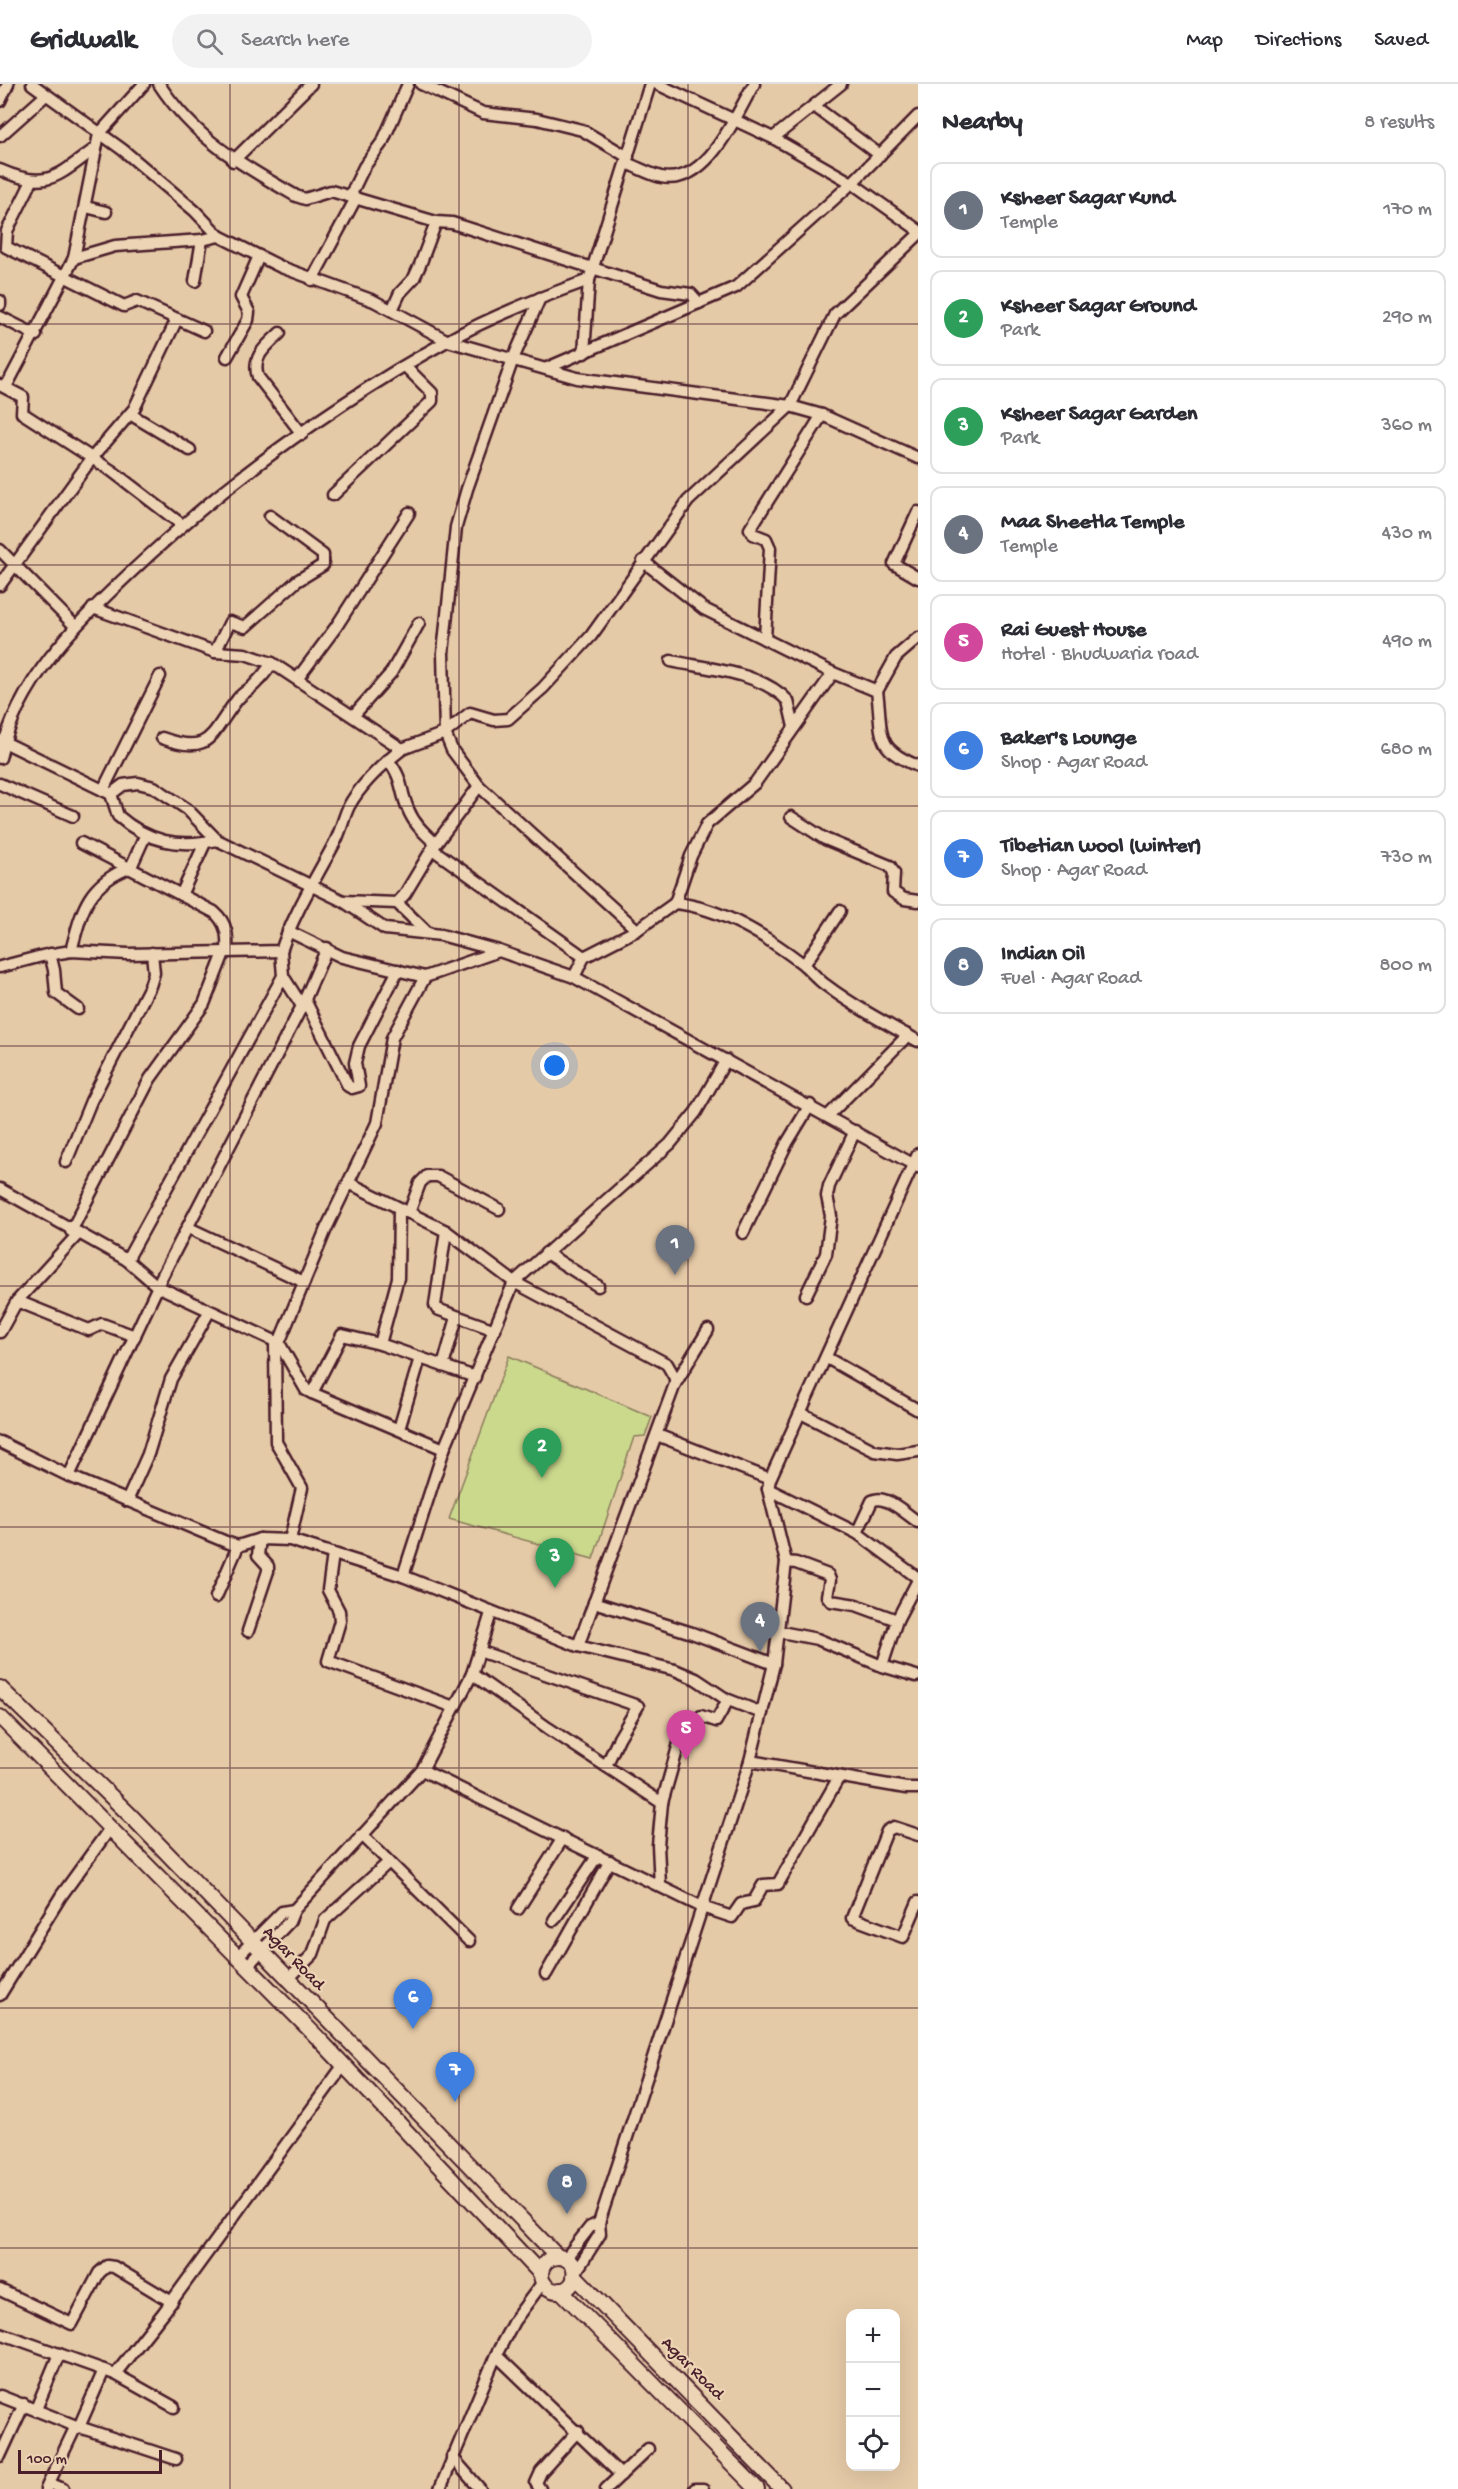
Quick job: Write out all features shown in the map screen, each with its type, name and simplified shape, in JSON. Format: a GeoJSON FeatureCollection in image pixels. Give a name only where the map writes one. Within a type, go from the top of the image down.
{"type":"FeatureCollection","features":[{"type":"Feature","properties":{"kind":"main road","name":"Agar Road"},"geometry":{"type":"LineString","coordinates":[[0,1688],[131,1815],[287,1980],[562,2258],[572,2265],[574,2275],[782,2489]]}},
{"type":"Feature","properties":{"kind":"main road"},"geometry":{"type":"LineString","coordinates":[[0,1717],[111,1827],[343,2066],[549,2288],[560,2290],[757,2489]]}},
{"type":"Feature","properties":{"kind":"main road"},"geometry":{"type":"LineString","coordinates":[[542,2278],[548,2260],[562,2258]]}},
{"type":"Feature","properties":{"kind":"main road"},"geometry":{"type":"LineString","coordinates":[[560,2290],[570,2285],[574,2275]]}},
{"type":"Feature","properties":{"kind":"street"},"geometry":{"type":"LineString","coordinates":[[0,101],[8,84]]}},
{"type":"Feature","properties":{"kind":"street"},"geometry":{"type":"LineString","coordinates":[[32,84],[123,150],[195,211],[219,236],[312,280],[392,310],[448,341],[577,378],[790,406],[822,415],[918,458]]}},
{"type":"Feature","properties":{"kind":"street"},"geometry":{"type":"LineString","coordinates":[[144,84],[99,134],[74,258],[36,335],[3,386],[23,397],[22,413],[92,458],[181,524]]}},
{"type":"Feature","properties":{"kind":"street"},"geometry":{"type":"LineString","coordinates":[[159,84],[178,113],[233,161],[305,199],[331,191],[436,222],[452,223],[661,290],[691,294],[699,303]]}},
{"type":"Feature","properties":{"kind":"street"},"geometry":{"type":"LineString","coordinates":[[233,161],[311,84]]}},
{"type":"Feature","properties":{"kind":"street"},"geometry":{"type":"LineString","coordinates":[[312,280],[353,197],[363,167],[383,141],[408,84]]}},
{"type":"Feature","properties":{"kind":"street"},"geometry":{"type":"LineString","coordinates":[[421,84],[483,113],[537,119],[582,130],[627,160],[662,177],[686,176],[699,169],[711,156],[754,84]]}},
{"type":"Feature","properties":{"kind":"street"},"geometry":{"type":"LineString","coordinates":[[584,353],[589,280],[595,267],[650,84]]}},
{"type":"Feature","properties":{"kind":"street"},"geometry":{"type":"LineString","coordinates":[[657,84],[773,138],[852,183],[918,230]]}},
{"type":"Feature","properties":{"kind":"street"},"geometry":{"type":"LineString","coordinates":[[773,138],[841,84]]}},
{"type":"Feature","properties":{"kind":"street"},"geometry":{"type":"LineString","coordinates":[[0,136],[46,95]]}},
{"type":"Feature","properties":{"kind":"street"},"geometry":{"type":"LineString","coordinates":[[814,106],[880,155]]}},
{"type":"Feature","properties":{"kind":"street"},"geometry":{"type":"LineString","coordinates":[[547,368],[736,287],[852,183],[918,116]]}},
{"type":"Feature","properties":{"kind":"street"},"geometry":{"type":"LineString","coordinates":[[0,170],[32,182],[49,179],[96,148]]}},
{"type":"Feature","properties":{"kind":"street"},"geometry":{"type":"LineString","coordinates":[[32,182],[7,231],[6,247],[124,306],[137,301],[204,331]]}},
{"type":"Feature","properties":{"kind":"street"},"geometry":{"type":"LineString","coordinates":[[86,207],[106,212]]}},
{"type":"Feature","properties":{"kind":"street"},"geometry":{"type":"LineString","coordinates":[[392,310],[400,293],[417,272],[436,222]]}},
{"type":"Feature","properties":{"kind":"street"},"geometry":{"type":"LineString","coordinates":[[398,970],[359,1046],[355,1063],[359,1086],[352,1088],[348,1086],[303,1003],[283,976],[281,951],[311,884],[336,842],[355,795],[388,760],[402,749],[445,733],[470,713],[494,720],[508,719],[543,688],[591,636],[688,501],[790,406],[835,315],[918,235]]}},
{"type":"Feature","properties":{"kind":"street"},"geometry":{"type":"LineString","coordinates":[[74,258],[115,246],[202,240],[219,236]]}},
{"type":"Feature","properties":{"kind":"street"},"geometry":{"type":"LineString","coordinates":[[195,281],[202,240]]}},
{"type":"Feature","properties":{"kind":"street"},"geometry":{"type":"LineString","coordinates":[[227,357],[248,320],[249,312],[240,300],[259,256]]}},
{"type":"Feature","properties":{"kind":"street"},"geometry":{"type":"LineString","coordinates":[[0,758],[2,741],[37,673],[75,626],[181,524],[222,490],[302,434],[448,341],[540,298],[589,280]]}},
{"type":"Feature","properties":{"kind":"street"},"geometry":{"type":"LineString","coordinates":[[540,298],[513,359],[466,489],[456,527],[442,664],[445,733],[452,750],[479,786],[637,930]]}},
{"type":"Feature","properties":{"kind":"street"},"geometry":{"type":"LineString","coordinates":[[0,317],[36,335]]}},
{"type":"Feature","properties":{"kind":"street"},"geometry":{"type":"LineString","coordinates":[[0,585],[92,458],[129,414],[151,378],[177,319]]}},
{"type":"Feature","properties":{"kind":"street"},"geometry":{"type":"LineString","coordinates":[[280,333],[259,354],[255,367],[258,377],[302,434]]}},
{"type":"Feature","properties":{"kind":"street"},"geometry":{"type":"LineString","coordinates":[[333,495],[432,400],[432,393],[406,367]]}},
{"type":"Feature","properties":{"kind":"street"},"geometry":{"type":"LineString","coordinates":[[129,414],[190,450]]}},
{"type":"Feature","properties":{"kind":"street"},"geometry":{"type":"LineString","coordinates":[[765,639],[770,548],[766,539],[753,534],[750,529],[822,415]]}},
{"type":"Feature","properties":{"kind":"street"},"geometry":{"type":"LineString","coordinates":[[918,512],[894,564],[918,578]]}},
{"type":"Feature","properties":{"kind":"street"},"geometry":{"type":"LineString","coordinates":[[298,678],[336,627],[409,513]]}},
{"type":"Feature","properties":{"kind":"street"},"geometry":{"type":"LineString","coordinates":[[215,652],[230,622],[245,627],[297,581],[323,565],[322,555],[270,516]]}},
{"type":"Feature","properties":{"kind":"street"},"geometry":{"type":"LineString","coordinates":[[0,550],[13,566],[75,626]]}},
{"type":"Feature","properties":{"kind":"street"},"geometry":{"type":"LineString","coordinates":[[643,561],[704,609],[833,673],[877,691]]}},
{"type":"Feature","properties":{"kind":"street"},"geometry":{"type":"LineString","coordinates":[[93,608],[215,652],[246,654],[272,663],[298,678],[402,749]]}},
{"type":"Feature","properties":{"kind":"street"},"geometry":{"type":"LineString","coordinates":[[353,716],[391,673],[419,623]]}},
{"type":"Feature","properties":{"kind":"street"},"geometry":{"type":"LineString","coordinates":[[918,638],[896,657],[877,691],[884,742],[896,757],[918,766]]}},
{"type":"Feature","properties":{"kind":"street"},"geometry":{"type":"LineString","coordinates":[[671,661],[753,680],[771,687],[788,701],[794,727]]}},
{"type":"Feature","properties":{"kind":"street"},"geometry":{"type":"LineString","coordinates":[[162,738],[191,746],[202,742],[213,734],[239,697],[253,686],[272,663]]}},
{"type":"Feature","properties":{"kind":"street"},"geometry":{"type":"LineString","coordinates":[[574,977],[584,957],[637,930],[675,903],[691,856],[707,824],[755,783],[833,673]]}},
{"type":"Feature","properties":{"kind":"street"},"geometry":{"type":"LineString","coordinates":[[107,792],[160,676]]}},
{"type":"Feature","properties":{"kind":"street"},"geometry":{"type":"LineString","coordinates":[[2,741],[107,792],[118,816],[145,836],[174,844],[205,843],[217,840]]}},
{"type":"Feature","properties":{"kind":"street"},"geometry":{"type":"LineString","coordinates":[[388,760],[400,777],[407,807],[416,825],[433,846],[584,957]]}},
{"type":"Feature","properties":{"kind":"street"},"geometry":{"type":"LineString","coordinates":[[107,792],[123,785],[138,783],[154,787],[187,809],[217,840],[311,884],[343,901],[385,929],[428,933],[499,951],[574,977],[916,1162],[769,1484],[786,1562],[783,1598],[776,1631],[774,1665],[750,1761],[599,2223],[600,2234],[574,2275]]}},
{"type":"Feature","properties":{"kind":"street"},"geometry":{"type":"LineString","coordinates":[[0,784],[73,816]]}},
{"type":"Feature","properties":{"kind":"street"},"geometry":{"type":"LineString","coordinates":[[397,903],[405,894],[433,846],[479,786]]}},
{"type":"Feature","properties":{"kind":"street"},"geometry":{"type":"LineString","coordinates":[[791,817],[825,839],[890,866],[894,873],[893,892],[904,899],[918,901]]}},
{"type":"Feature","properties":{"kind":"street"},"geometry":{"type":"LineString","coordinates":[[71,951],[78,925],[92,892],[105,879],[131,867],[145,836]]}},
{"type":"Feature","properties":{"kind":"street"},"geometry":{"type":"LineString","coordinates":[[0,1332],[17,1301],[75,1232],[150,1079],[204,1004],[226,952],[226,928],[220,917],[131,867],[81,843]]}},
{"type":"Feature","properties":{"kind":"street"},"geometry":{"type":"LineString","coordinates":[[181,895],[205,843]]}},
{"type":"Feature","properties":{"kind":"street"},"geometry":{"type":"LineString","coordinates":[[343,901],[397,903],[428,933]]}},
{"type":"Feature","properties":{"kind":"street"},"geometry":{"type":"LineString","coordinates":[[675,903],[714,911],[744,926],[804,965],[843,997],[918,1041]]}},
{"type":"Feature","properties":{"kind":"street"},"geometry":{"type":"LineString","coordinates":[[804,965],[840,911]]}},
{"type":"Feature","properties":{"kind":"street"},"geometry":{"type":"LineString","coordinates":[[288,931],[342,957],[425,977],[499,951]]}},
{"type":"Feature","properties":{"kind":"street"},"geometry":{"type":"LineString","coordinates":[[69,1476],[158,1286],[303,1003],[327,948]]}},
{"type":"Feature","properties":{"kind":"street"},"geometry":{"type":"LineString","coordinates":[[0,967],[71,951],[152,954],[281,951]]}},
{"type":"Feature","properties":{"kind":"street"},"geometry":{"type":"LineString","coordinates":[[50,954],[56,993],[78,1009]]}},
{"type":"Feature","properties":{"kind":"street"},"geometry":{"type":"LineString","coordinates":[[66,1162],[91,1101],[150,986],[154,973],[152,954]]}},
{"type":"Feature","properties":{"kind":"street"},"geometry":{"type":"LineString","coordinates":[[127,1260],[283,976]]}},
{"type":"Feature","properties":{"kind":"street"},"geometry":{"type":"LineString","coordinates":[[290,1540],[302,1488],[276,1442],[277,1342],[378,1123],[392,1038],[425,977]]}},
{"type":"Feature","properties":{"kind":"street"},"geometry":{"type":"LineString","coordinates":[[828,1116],[908,1035]]}},
{"type":"Feature","properties":{"kind":"street"},"geometry":{"type":"LineString","coordinates":[[403,1576],[444,1449],[514,1282],[670,1144],[696,1113],[726,1060]]}},
{"type":"Feature","properties":{"kind":"street"},"geometry":{"type":"LineString","coordinates":[[743,1233],[787,1143],[810,1105]]}},
{"type":"Feature","properties":{"kind":"street"},"geometry":{"type":"LineString","coordinates":[[806,1295],[826,1254],[831,1216],[827,1196],[829,1186],[855,1131]]}},
{"type":"Feature","properties":{"kind":"street"},"geometry":{"type":"LineString","coordinates":[[380,1344],[398,1278],[404,1210],[420,1183],[427,1176],[438,1176],[499,1209]]}},
{"type":"Feature","properties":{"kind":"street"},"geometry":{"type":"LineString","coordinates":[[349,1183],[446,1231],[514,1282],[667,1364],[675,1378],[675,1384]]}},
{"type":"Feature","properties":{"kind":"street"},"geometry":{"type":"LineString","coordinates":[[0,1189],[127,1260],[158,1286],[209,1312],[277,1342],[306,1390],[312,1394],[444,1449]]}},
{"type":"Feature","properties":{"kind":"street"},"geometry":{"type":"LineString","coordinates":[[189,1228],[304,1282]]}},
{"type":"Feature","properties":{"kind":"street"},"geometry":{"type":"LineString","coordinates":[[446,1231],[435,1305],[437,1310],[495,1330]]}},
{"type":"Feature","properties":{"kind":"street"},"geometry":{"type":"LineString","coordinates":[[546,1253],[598,1286]]}},
{"type":"Feature","properties":{"kind":"street"},"geometry":{"type":"LineString","coordinates":[[17,1301],[89,1330],[102,1324],[135,1336]]}},
{"type":"Feature","properties":{"kind":"street"},"geometry":{"type":"LineString","coordinates":[[127,1501],[148,1454],[171,1379],[209,1312]]}},
{"type":"Feature","properties":{"kind":"street"},"geometry":{"type":"LineString","coordinates":[[442,1366],[457,1317]]}},
{"type":"Feature","properties":{"kind":"street"},"geometry":{"type":"LineString","coordinates":[[578,1646],[675,1384],[708,1329]]}},
{"type":"Feature","properties":{"kind":"street"},"geometry":{"type":"LineString","coordinates":[[312,1394],[342,1335],[380,1344],[475,1377]]}},
{"type":"Feature","properties":{"kind":"street"},"geometry":{"type":"LineString","coordinates":[[399,1430],[420,1358]]}},
{"type":"Feature","properties":{"kind":"street"},"geometry":{"type":"LineString","coordinates":[[827,1358],[918,1410]]}},
{"type":"Feature","properties":{"kind":"street"},"geometry":{"type":"LineString","coordinates":[[801,1413],[875,1451],[897,1454],[918,1451]]}},
{"type":"Feature","properties":{"kind":"street"},"geometry":{"type":"LineString","coordinates":[[657,1435],[769,1484],[857,1533],[918,1579],[897,1620],[882,1666]]}},
{"type":"Feature","properties":{"kind":"street"},"geometry":{"type":"LineString","coordinates":[[0,1442],[69,1476],[238,1546],[260,1539],[290,1540],[403,1576],[578,1646],[675,1670],[696,1679],[728,1700],[762,1713]]}},
{"type":"Feature","properties":{"kind":"street"},"geometry":{"type":"LineString","coordinates":[[857,1533],[876,1498],[883,1499],[918,1522]]}},
{"type":"Feature","properties":{"kind":"street"},"geometry":{"type":"LineString","coordinates":[[248,1631],[268,1571],[268,1566],[258,1555],[260,1539]]}},
{"type":"Feature","properties":{"kind":"street"},"geometry":{"type":"LineString","coordinates":[[216,1597],[238,1546]]}},
{"type":"Feature","properties":{"kind":"street"},"geometry":{"type":"LineString","coordinates":[[333,1554],[328,1590],[339,1611],[340,1621],[328,1661],[454,1707]]}},
{"type":"Feature","properties":{"kind":"street"},"geometry":{"type":"LineString","coordinates":[[786,1562],[796,1563],[828,1575],[830,1580],[827,1596],[831,1601],[856,1605],[897,1620]]}},
{"type":"Feature","properties":{"kind":"street"},"geometry":{"type":"LineString","coordinates":[[594,1602],[693,1633],[774,1665]]}},
{"type":"Feature","properties":{"kind":"street"},"geometry":{"type":"LineString","coordinates":[[241,1963],[282,1912],[294,1910],[423,1770],[472,1674],[491,1613]]}},
{"type":"Feature","properties":{"kind":"street"},"geometry":{"type":"LineString","coordinates":[[776,1631],[817,1639],[882,1666],[915,1676]]}},
{"type":"Feature","properties":{"kind":"street"},"geometry":{"type":"LineString","coordinates":[[479,1651],[638,1706],[618,1738],[606,1766]]}},
{"type":"Feature","properties":{"kind":"street"},"geometry":{"type":"LineString","coordinates":[[472,1674],[662,1803]]}},
{"type":"Feature","properties":{"kind":"street"},"geometry":{"type":"LineString","coordinates":[[660,1886],[658,1845],[662,1803],[680,1740],[701,1716],[716,1721],[728,1700]]}},
{"type":"Feature","properties":{"kind":"street"},"geometry":{"type":"LineString","coordinates":[[750,1761],[906,1788],[918,1788]]}},
{"type":"Feature","properties":{"kind":"street"},"geometry":{"type":"LineString","coordinates":[[423,1770],[702,1907],[732,1917],[741,1904],[754,1901],[763,1885],[777,1885],[839,1777]]}},
{"type":"Feature","properties":{"kind":"street"},"geometry":{"type":"LineString","coordinates":[[0,1995],[61,1896],[111,1827]]}},
{"type":"Feature","properties":{"kind":"street"},"geometry":{"type":"LineString","coordinates":[[918,1835],[894,1827],[887,1831],[852,1918],[903,1937],[918,1902]]}},
{"type":"Feature","properties":{"kind":"street"},"geometry":{"type":"LineString","coordinates":[[362,1834],[469,1941]]}},
{"type":"Feature","properties":{"kind":"street"},"geometry":{"type":"LineString","coordinates":[[518,1909],[562,1838]]}},
{"type":"Feature","properties":{"kind":"street"},"geometry":{"type":"LineString","coordinates":[[554,1920],[598,1855]]}},
{"type":"Feature","properties":{"kind":"street"},"geometry":{"type":"LineString","coordinates":[[546,1974],[610,1861]]}},
{"type":"Feature","properties":{"kind":"street"},"geometry":{"type":"LineString","coordinates":[[287,1980],[313,1954],[325,1920],[389,1862]]}},
{"type":"Feature","properties":{"kind":"street"},"geometry":{"type":"LineString","coordinates":[[116,2374],[172,2302],[343,2066]]}},
{"type":"Feature","properties":{"kind":"street"},"geometry":{"type":"LineString","coordinates":[[562,2258],[590,2227],[599,2223]]}},
{"type":"Feature","properties":{"kind":"street"},"geometry":{"type":"LineString","coordinates":[[0,2290],[72,2324],[99,2272],[107,2266],[172,2302]]}},
{"type":"Feature","properties":{"kind":"street"},"geometry":{"type":"LineString","coordinates":[[440,2489],[496,2355],[514,2321],[542,2278]]}},
{"type":"Feature","properties":{"kind":"street"},"geometry":{"type":"LineString","coordinates":[[0,2333],[116,2374],[174,2407]]}},
{"type":"Feature","properties":{"kind":"street"},"geometry":{"type":"LineString","coordinates":[[36,2409],[59,2354]]}},
{"type":"Feature","properties":{"kind":"street"},"geometry":{"type":"LineString","coordinates":[[496,2355],[578,2431],[621,2475]]}},
{"type":"Feature","properties":{"kind":"street"},"geometry":{"type":"LineString","coordinates":[[63,2489],[47,2486],[104,2370]]}},
{"type":"Feature","properties":{"kind":"street"},"geometry":{"type":"LineString","coordinates":[[0,2396],[77,2426],[176,2459]]}},
{"type":"Feature","properties":{"kind":"street"},"geometry":{"type":"LineString","coordinates":[[0,2456],[24,2404]]}},
{"type":"Feature","properties":{"kind":"street"},"geometry":{"type":"LineString","coordinates":[[540,2489],[536,2483],[541,2472],[578,2431]]}},
{"type":"Feature","properties":{"kind":"street"},"geometry":{"type":"LineString","coordinates":[[606,2489],[648,2450]]}},
{"type":"Feature","properties":{"kind":"street"},"geometry":{"type":"LineString","coordinates":[[452,2457],[480,2489]]}},
{"type":"Feature","properties":{"kind":"street"},"geometry":{"type":"LineString","coordinates":[[695,2489],[703,2489]]}},
{"type":"Feature","properties":{"kind":"green space"},"geometry":{"type":"Polygon","coordinates":[[[509,1356],[652,1417],[645,1436],[634,1437],[593,1559],[449,1519],[509,1356]]]}},
{"type":"Feature","properties":{"kind":"place","name":"Ksheer Sagar Kund"},"geometry":{"type":"Point","coordinates":[675,1275]}},
{"type":"Feature","properties":{"kind":"place","name":"Ksheer Sagar Ground"},"geometry":{"type":"Point","coordinates":[542,1478]}},
{"type":"Feature","properties":{"kind":"place","name":"Ksheer Sagar Garden"},"geometry":{"type":"Point","coordinates":[555,1588]}},
{"type":"Feature","properties":{"kind":"place","name":"Maa Sheetla Temple"},"geometry":{"type":"Point","coordinates":[760,1652]}},
{"type":"Feature","properties":{"kind":"place","name":"Rai Guest House"},"geometry":{"type":"Point","coordinates":[686,1760]}},
{"type":"Feature","properties":{"kind":"place","name":"Baker's Lounge"},"geometry":{"type":"Point","coordinates":[413,2029]}},
{"type":"Feature","properties":{"kind":"place","name":"Tibetian wool (winter)"},"geometry":{"type":"Point","coordinates":[455,2102]}},
{"type":"Feature","properties":{"kind":"place","name":"Indian Oil"},"geometry":{"type":"Point","coordinates":[567,2214]}}]}
